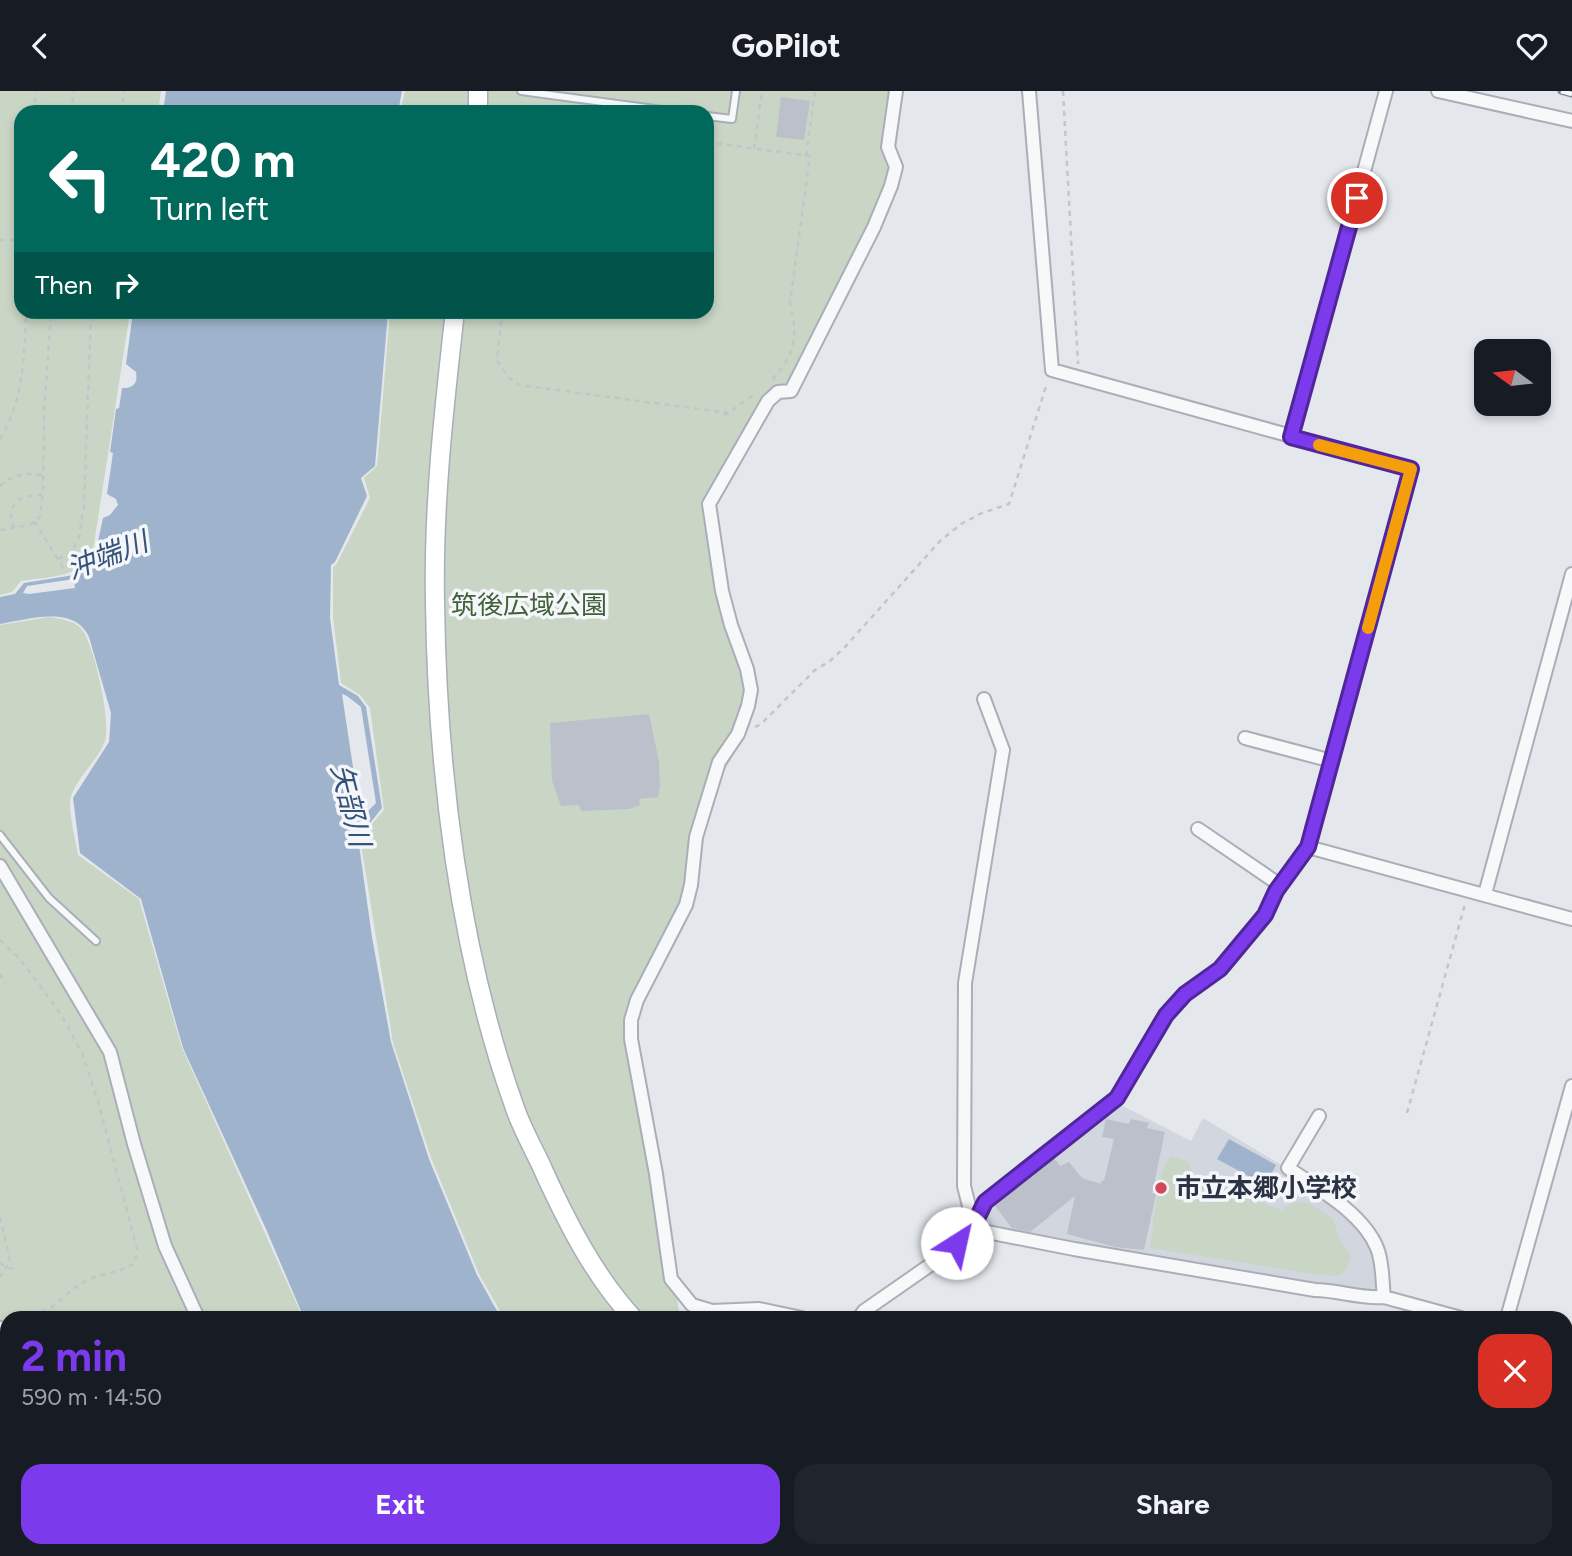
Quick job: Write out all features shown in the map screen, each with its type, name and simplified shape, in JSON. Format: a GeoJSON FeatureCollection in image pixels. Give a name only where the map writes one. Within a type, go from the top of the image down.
{"type":"FeatureCollection","features":[{"type":"Feature","properties":{"kind":"street"},"geometry":{"type":"LineString","coordinates":[[769,1311],[712,1311],[692,1305],[670,1279],[656,1174],[631,1039],[631,1020],[637,1000],[686,905],[696,837],[719,762],[738,734],[751,690],[722,591],[709,504],[768,401],[778,392],[791,391],[874,227],[896,167],[888,147],[896,91]]}},
{"type":"Feature","properties":{"kind":"street"},"geometry":{"type":"LineString","coordinates":[[864,1311],[943,1256],[974,1224],[985,1202],[1117,1098],[1166,1015],[1185,994],[1220,969],[1265,915],[1280,885],[1308,847],[1411,469],[1052,370],[1028,91]]}},
{"type":"Feature","properties":{"kind":"street"},"geometry":{"type":"LineString","coordinates":[[1291,437],[1386,91]]}},
{"type":"Feature","properties":{"kind":"street"},"geometry":{"type":"LineString","coordinates":[[1438,91],[1572,121]]}},
{"type":"Feature","properties":{"kind":"street"},"geometry":{"type":"LineString","coordinates":[[454,319],[438,494],[435,601],[441,717],[457,873],[484,1008],[517,1113],[560,1205],[586,1253],[626,1311]]}},
{"type":"Feature","properties":{"kind":"street"},"geometry":{"type":"LineString","coordinates":[[1485,894],[1572,574]]}},
{"type":"Feature","properties":{"kind":"street"},"geometry":{"type":"LineString","coordinates":[[974,1224],[964,1186],[965,982],[1003,750],[984,699]]}},
{"type":"Feature","properties":{"kind":"street"},"geometry":{"type":"LineString","coordinates":[[1245,738],[1332,761]]}},
{"type":"Feature","properties":{"kind":"street"},"geometry":{"type":"LineString","coordinates":[[1198,829],[1280,885]]}},
{"type":"Feature","properties":{"kind":"street"},"geometry":{"type":"LineString","coordinates":[[1308,847],[1572,919]]}},
{"type":"Feature","properties":{"kind":"street"},"geometry":{"type":"LineString","coordinates":[[0,866],[110,1052],[165,1246],[195,1311]]}},
{"type":"Feature","properties":{"kind":"street"},"geometry":{"type":"LineString","coordinates":[[1509,1311],[1572,1086]]}},
{"type":"Feature","properties":{"kind":"street"},"geometry":{"type":"LineString","coordinates":[[1319,1116],[1288,1168],[1343,1206],[1372,1238],[1378,1251],[1384,1297]]}},
{"type":"Feature","properties":{"kind":"street"},"geometry":{"type":"LineString","coordinates":[[974,1224],[1074,1249],[1371,1298],[1384,1297],[1435,1311]]}},
{"type":"Feature","properties":{"kind":"lane"},"geometry":{"type":"LineString","coordinates":[[522,91],[625,105]]}},
{"type":"Feature","properties":{"kind":"lane"},"geometry":{"type":"LineString","coordinates":[[714,117],[732,119],[736,91]]}},
{"type":"Feature","properties":{"kind":"lane"},"geometry":{"type":"LineString","coordinates":[[0,835],[49,898],[96,941]]}},
{"type":"Feature","properties":{"kind":"path"},"geometry":{"type":"LineString","coordinates":[[754,149],[762,91]]}},
{"type":"Feature","properties":{"kind":"path"},"geometry":{"type":"LineString","coordinates":[[806,156],[815,91]]}},
{"type":"Feature","properties":{"kind":"path"},"geometry":{"type":"LineString","coordinates":[[1063,91],[1079,376]]}},
{"type":"Feature","properties":{"kind":"path"},"geometry":{"type":"LineString","coordinates":[[714,143],[810,156],[790,302],[795,343],[786,364],[770,383]]}},
{"type":"Feature","properties":{"kind":"path"},"geometry":{"type":"LineString","coordinates":[[0,439],[15,403],[25,356],[26,319]]}},
{"type":"Feature","properties":{"kind":"path"},"geometry":{"type":"LineString","coordinates":[[0,530],[30,525],[40,517],[51,319]]}},
{"type":"Feature","properties":{"kind":"path"},"geometry":{"type":"LineString","coordinates":[[58,559],[71,553],[79,537],[84,505],[91,319]]}},
{"type":"Feature","properties":{"kind":"path"},"geometry":{"type":"LineString","coordinates":[[501,319],[497,361],[509,378],[519,385],[729,413]]}},
{"type":"Feature","properties":{"kind":"path"},"geometry":{"type":"LineString","coordinates":[[738,734],[761,724],[815,670],[845,647],[940,541],[961,524],[1009,504],[1052,370]]}},
{"type":"Feature","properties":{"kind":"path"},"geometry":{"type":"LineString","coordinates":[[724,416],[760,390]]}},
{"type":"Feature","properties":{"kind":"path"},"geometry":{"type":"LineString","coordinates":[[0,486],[11,476],[25,473],[43,475]]}},
{"type":"Feature","properties":{"kind":"path"},"geometry":{"type":"LineString","coordinates":[[14,527],[12,510],[17,501],[24,496],[43,495]]}},
{"type":"Feature","properties":{"kind":"path"},"geometry":{"type":"LineString","coordinates":[[34,521],[64,569]]}},
{"type":"Feature","properties":{"kind":"path"},"geometry":{"type":"LineString","coordinates":[[1407,1113],[1469,890]]}},
{"type":"Feature","properties":{"kind":"path"},"geometry":{"type":"LineString","coordinates":[[0,940],[20,959],[62,1016],[82,1053],[98,1101],[137,1249],[135,1263],[124,1271],[89,1279],[47,1311]]}},
{"type":"Feature","properties":{"kind":"path"},"geometry":{"type":"LineString","coordinates":[[0,974],[5,984]]}},
{"type":"Feature","properties":{"kind":"path"},"geometry":{"type":"LineString","coordinates":[[0,1217],[10,1261],[0,1277]]}},
{"type":"Feature","properties":{"kind":"path"},"geometry":{"type":"LineString","coordinates":[[0,1263],[5,1268],[17,1269]]}},
{"type":"Feature","properties":{"kind":"shaded area","name":"市立本郷小学校"},"geometry":{"type":"Polygon","coordinates":[[[1119,1104],[1191,1141],[1203,1118],[1283,1166],[1281,1170],[1340,1210],[1371,1244],[1376,1287],[1372,1293],[1196,1265],[992,1228],[987,1224],[985,1215],[991,1206],[1119,1104]]]}},
{"type":"Feature","properties":{"kind":"green space"},"geometry":{"type":"Polygon","coordinates":[[[0,91],[161,91],[159,105],[14,105],[14,319],[129,319],[92,557],[69,573],[21,581],[12,592],[0,595],[0,91]]]}},
{"type":"Feature","properties":{"kind":"green space","name":"筑後広域公園"},"geometry":{"type":"Polygon","coordinates":[[[405,91],[891,91],[891,171],[870,225],[791,383],[772,390],[705,508],[746,677],[747,696],[737,726],[734,754],[722,775],[703,834],[694,898],[643,992],[635,1028],[679,1311],[500,1311],[479,1274],[431,1158],[393,1043],[360,838],[384,810],[370,708],[360,695],[341,683],[333,618],[333,567],[370,498],[364,478],[377,466],[389,319],[714,319],[714,105],[402,105],[405,91]]]}},
{"type":"Feature","properties":{"kind":"green space"},"geometry":{"type":"Polygon","coordinates":[[[49,617],[63,619],[80,627],[88,640],[104,702],[106,731],[102,748],[78,781],[71,796],[71,816],[78,855],[139,899],[182,1048],[300,1311],[0,1311],[0,625],[49,617]]]}},
{"type":"Feature","properties":{"kind":"green space"},"geometry":{"type":"Polygon","coordinates":[[[1171,1156],[1188,1162],[1195,1183],[1214,1192],[1240,1195],[1282,1210],[1302,1202],[1320,1210],[1333,1219],[1340,1240],[1351,1255],[1347,1268],[1341,1274],[1320,1275],[1150,1248],[1159,1185],[1171,1156]]]}},
{"type":"Feature","properties":{"kind":"water"},"geometry":{"type":"Polygon","coordinates":[[[166,91],[402,91],[399,105],[164,105],[166,91]]]}},
{"type":"Feature","properties":{"kind":"water"},"geometry":{"type":"Polygon","coordinates":[[[132,319],[387,319],[375,466],[361,478],[367,496],[335,562],[331,565],[330,618],[339,685],[358,696],[366,707],[382,808],[358,838],[391,1042],[429,1159],[477,1275],[497,1311],[301,1311],[183,1048],[141,899],[80,853],[73,798],[109,742],[111,713],[89,637],[73,620],[61,617],[0,624],[0,597],[15,594],[24,583],[74,575],[86,569],[94,559],[103,518],[110,515],[118,505],[116,499],[107,494],[113,453],[110,452],[122,388],[132,386],[136,380],[136,372],[126,364],[132,319]],[[74,579],[27,586],[23,593],[29,594],[75,588],[74,579]],[[342,694],[356,787],[351,790],[356,823],[376,803],[361,707],[342,694]]]}},
{"type":"Feature","properties":{"kind":"water"},"geometry":{"type":"Polygon","coordinates":[[[1229,1139],[1276,1165],[1265,1185],[1217,1159],[1229,1139]]]}},
{"type":"Feature","properties":{"kind":"building"},"geometry":{"type":"Polygon","coordinates":[[[781,97],[810,101],[804,140],[776,137],[781,97]]]}},
{"type":"Feature","properties":{"kind":"building"},"geometry":{"type":"Polygon","coordinates":[[[649,714],[659,762],[658,797],[639,799],[640,805],[629,809],[581,811],[579,805],[561,806],[552,781],[550,723],[649,714]]]}},
{"type":"Feature","properties":{"kind":"building"},"geometry":{"type":"Polygon","coordinates":[[[1106,1119],[1129,1124],[1131,1119],[1149,1123],[1147,1128],[1165,1132],[1152,1193],[1156,1194],[1144,1250],[1115,1247],[1067,1234],[1075,1196],[1030,1232],[1012,1228],[995,1206],[1054,1158],[1060,1166],[1069,1162],[1082,1178],[1101,1184],[1102,1180],[1104,1181],[1114,1139],[1102,1137],[1106,1119]]]}},
{"type":"Feature","properties":{"kind":"railway"},"geometry":{"type":"LineString","coordinates":[[1561,91],[1572,94]]}},
{"type":"Feature","properties":{"kind":"slow traffic"},"geometry":{"type":"LineString","coordinates":[[1319,445],[1411,469],[1368,628]]}},
{"type":"Feature","properties":{"kind":"place","name":"市立本郷小学校"},"geometry":{"type":"Point","coordinates":[1161,1188]}},
{"type":"Feature","properties":{"kind":"route"},"geometry":{"type":"LineString","coordinates":[[957,1243],[972,1229],[985,1202],[1117,1098],[1166,1015],[1185,994],[1220,969],[1265,915],[1276,891],[1308,847],[1411,469],[1291,437],[1357,198]]}},
{"type":"Feature","properties":{"kind":"water label","name":"沖端川"},"geometry":{"type":"Point","coordinates":[107,555]}},
{"type":"Feature","properties":{"kind":"water label","name":"矢部川"},"geometry":{"type":"Point","coordinates":[351,805]}}]}
